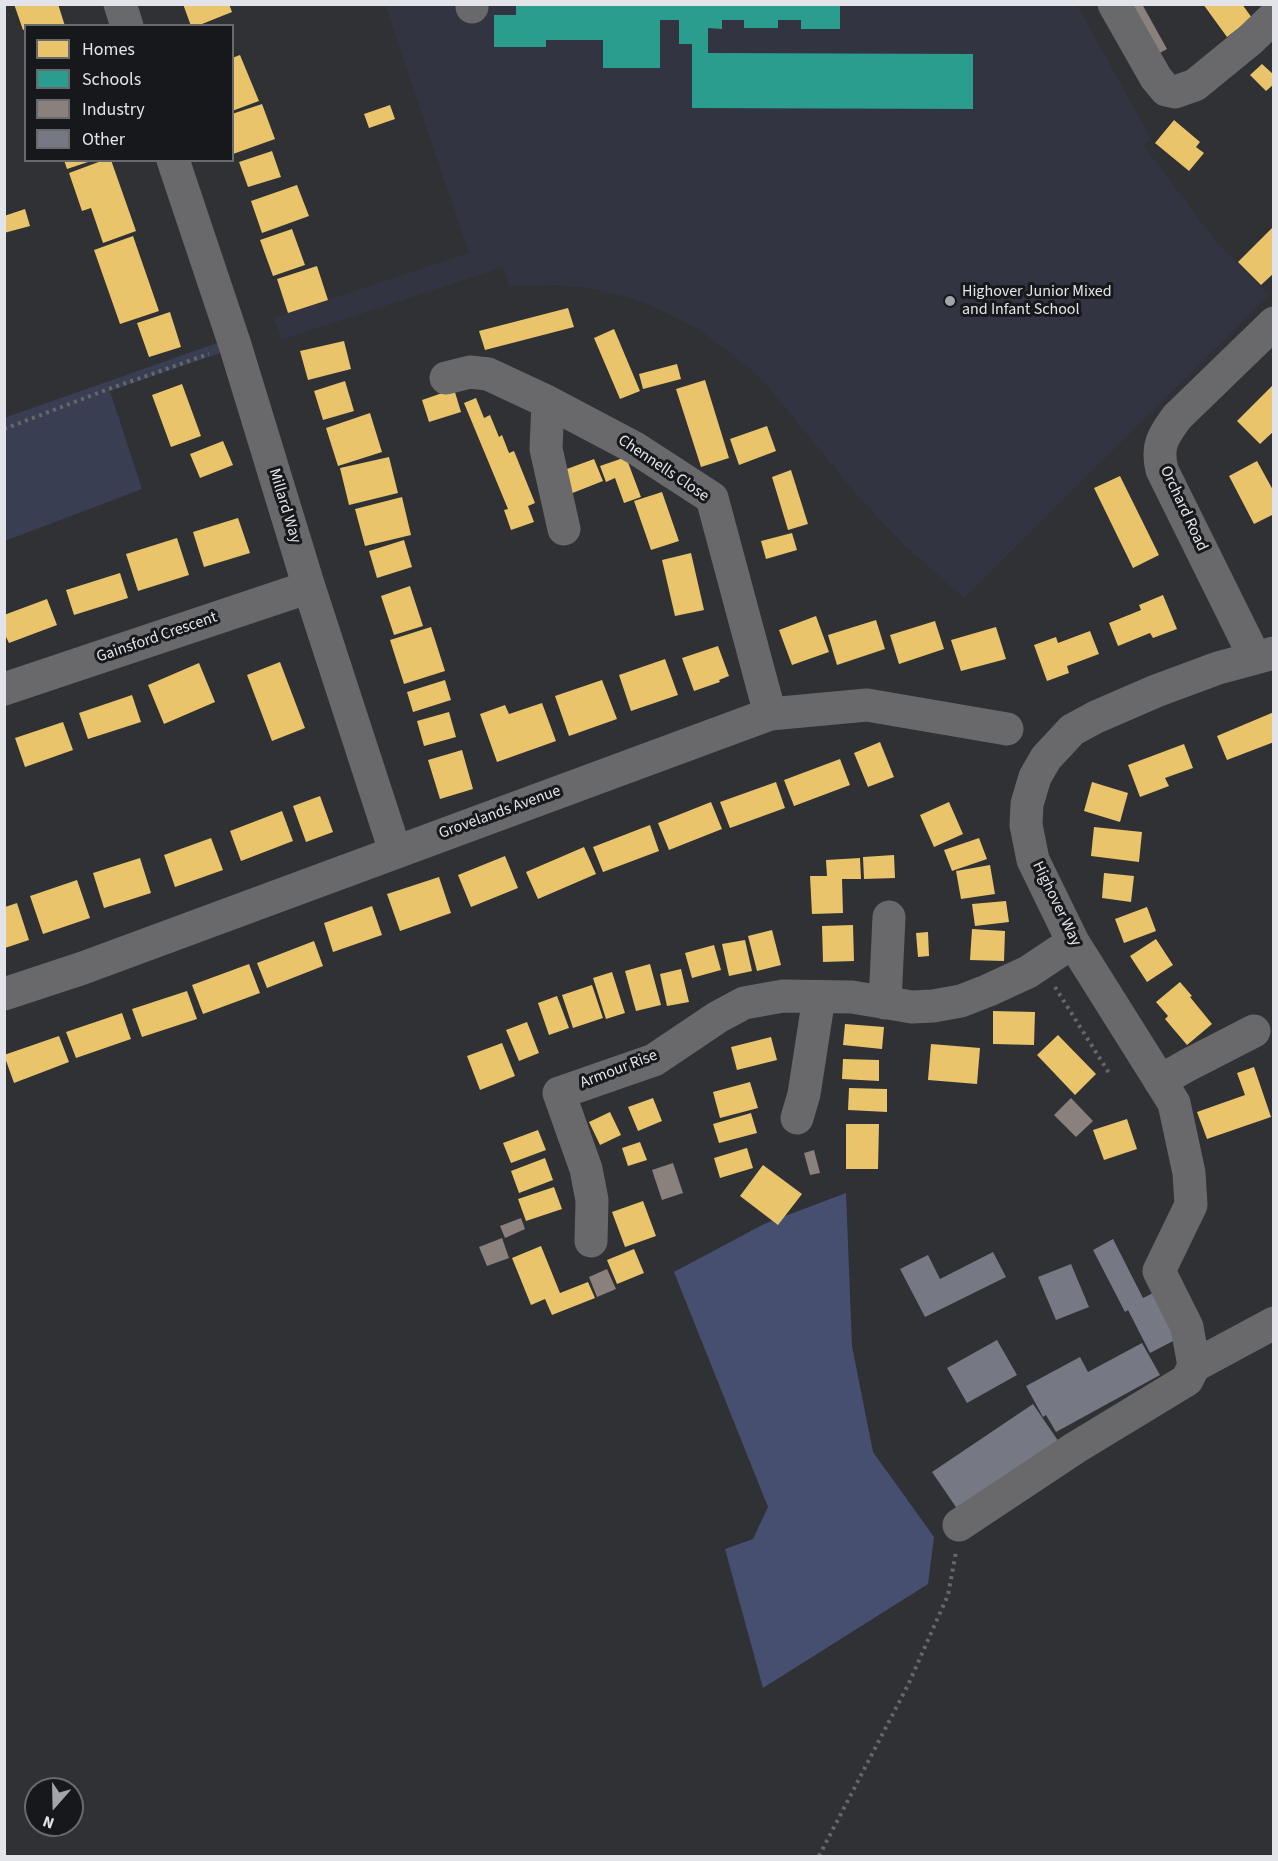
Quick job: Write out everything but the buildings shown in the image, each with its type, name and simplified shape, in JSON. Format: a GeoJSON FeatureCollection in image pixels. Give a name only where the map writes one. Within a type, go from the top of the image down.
{"type":"FeatureCollection","features":[{"type":"Feature","properties":{"kind":"street"},"geometry":{"type":"LineString","coordinates":[[120,4],[127,24]]}},
{"type":"Feature","properties":{"kind":"street"},"geometry":{"type":"LineString","coordinates":[[1114,4],[1156,78],[1166,90],[1175,92],[1195,86],[1274,17]]}},
{"type":"Feature","properties":{"kind":"street","name":"Millard Way"},"geometry":{"type":"LineString","coordinates":[[174,162],[235,345],[309,587],[395,851]]}},
{"type":"Feature","properties":{"kind":"street","name":"Orchard Road"},"geometry":{"type":"LineString","coordinates":[[1264,655],[1162,470],[1159,456],[1166,431],[1177,417],[1274,323]]}},
{"type":"Feature","properties":{"kind":"street","name":"Chennells Close"},"geometry":{"type":"LineString","coordinates":[[446,378],[470,372],[488,374],[548,402],[635,448],[712,498],[770,714]]}},
{"type":"Feature","properties":{"kind":"street"},"geometry":{"type":"LineString","coordinates":[[548,402],[546,449],[564,529]]}},
{"type":"Feature","properties":{"kind":"street","name":"Gainsford Crescent"},"geometry":{"type":"LineString","coordinates":[[4,689],[309,587]]}},
{"type":"Feature","properties":{"kind":"street","name":"Highover Way"},"geometry":{"type":"LineString","coordinates":[[1194,1366],[1187,1327],[1159,1271],[1191,1205],[1189,1173],[1167,1092],[1060,951],[1033,860],[1026,825],[1027,804],[1035,777],[1046,758],[1072,730],[1156,691],[1218,668],[1264,655]]}},
{"type":"Feature","properties":{"kind":"street","name":"Grovelands Avenue"},"geometry":{"type":"LineString","coordinates":[[4,994],[83,968],[770,714],[867,705],[1007,729]]}},
{"type":"Feature","properties":{"kind":"street"},"geometry":{"type":"LineString","coordinates":[[885,1003],[889,917]]}},
{"type":"Feature","properties":{"kind":"street","name":"Armour Rise"},"geometry":{"type":"LineString","coordinates":[[591,1241],[592,1200],[586,1169],[559,1093],[654,1060],[718,1017],[744,1003],[783,996],[819,996],[852,997],[912,1007],[933,1006],[961,1001],[1028,972],[1060,951]]}},
{"type":"Feature","properties":{"kind":"street"},"geometry":{"type":"LineString","coordinates":[[797,1118],[804,1094],[819,996]]}},
{"type":"Feature","properties":{"kind":"street"},"geometry":{"type":"LineString","coordinates":[[1167,1092],[1186,1066],[1254,1031]]}},
{"type":"Feature","properties":{"kind":"street"},"geometry":{"type":"LineString","coordinates":[[959,1526],[1075,1448],[1187,1380],[1194,1366],[1274,1323]]}},
{"type":"Feature","properties":{"kind":"path"},"geometry":{"type":"LineString","coordinates":[[4,429],[235,345]]}},
{"type":"Feature","properties":{"kind":"path"},"geometry":{"type":"LineString","coordinates":[[1060,951],[1056,988],[1109,1072]]}},
{"type":"Feature","properties":{"kind":"path"},"geometry":{"type":"LineString","coordinates":[[819,1857],[908,1685],[948,1594],[959,1526]]}},
{"type":"Feature","properties":{"kind":"shaded area","name":"Highover Junior Mixed and Infant School"},"geometry":{"type":"Polygon","coordinates":[[[385,4],[1077,5],[1151,139],[1143,145],[1216,242],[1269,295],[964,598],[901,542],[857,495],[751,369],[697,328],[651,305],[589,288],[557,285],[509,286],[503,267],[281,340],[274,318],[469,253],[385,4]]]}},
{"type":"Feature","properties":{"kind":"shaded area"},"geometry":{"type":"Polygon","coordinates":[[[220,342],[223,352],[110,391],[142,489],[5,541],[4,418],[220,342]]]}},
{"type":"Feature","properties":{"kind":"shaded area"},"geometry":{"type":"Polygon","coordinates":[[[846,1193],[852,1346],[873,1452],[934,1537],[928,1584],[763,1688],[725,1549],[753,1539],[768,1507],[674,1272],[764,1224],[846,1193]]]}},
{"type":"Feature","properties":{"kind":"place","name":"Highover Junior Mixed and Infant School"},"geometry":{"type":"Point","coordinates":[950,301]}}]}
